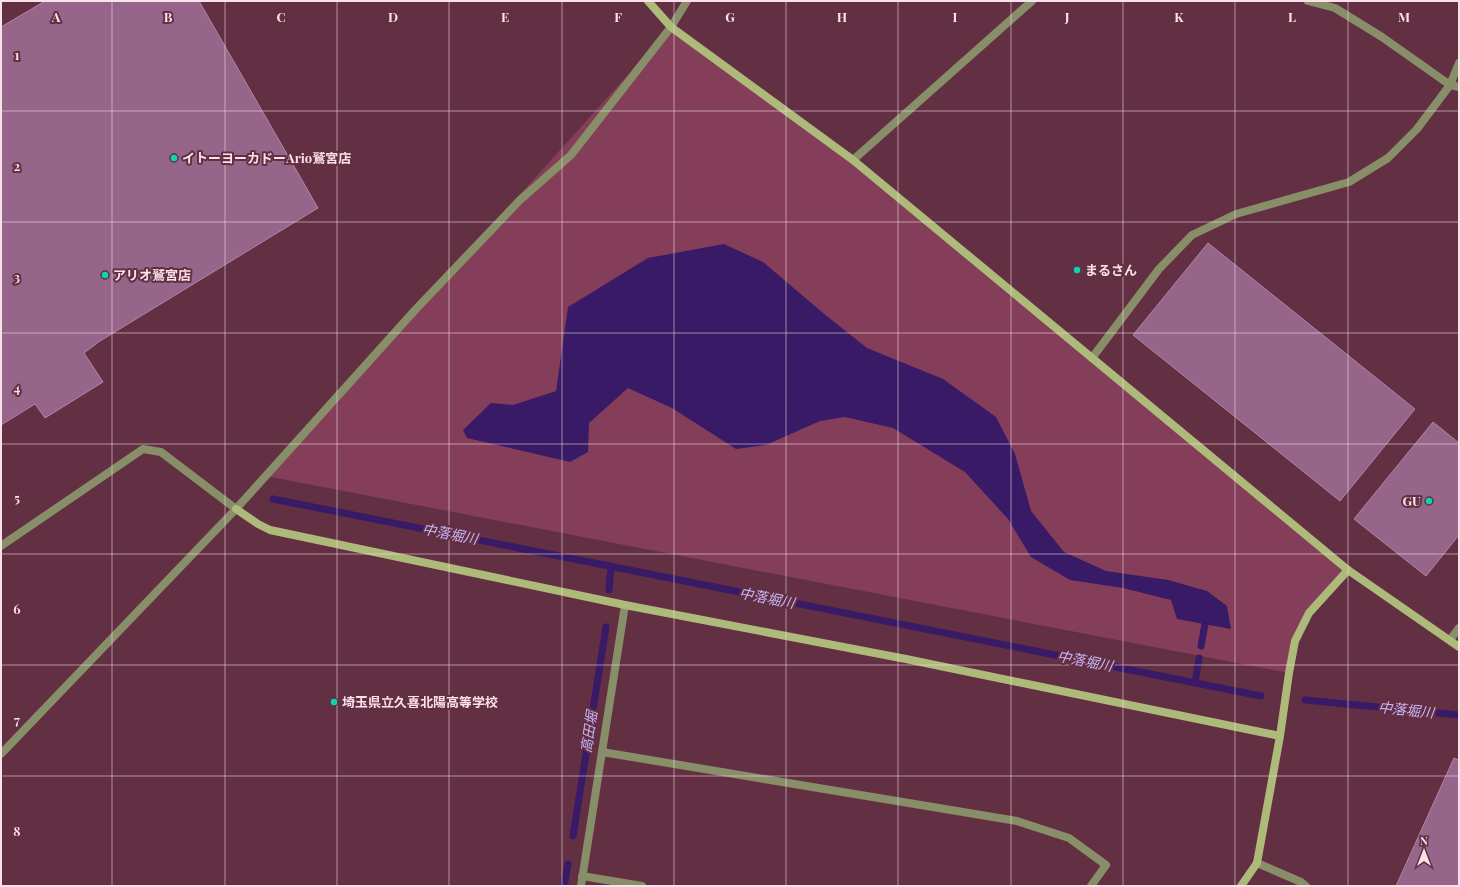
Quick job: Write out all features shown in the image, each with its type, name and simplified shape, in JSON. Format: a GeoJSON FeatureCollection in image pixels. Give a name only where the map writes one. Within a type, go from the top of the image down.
{"type":"FeatureCollection","features":[{"type":"Feature","properties":{"kind":"street"},"geometry":{"type":"LineString","coordinates":[[648,1],[672,27],[853,160],[1348,570],[1459,647]]}},
{"type":"Feature","properties":{"kind":"street"},"geometry":{"type":"LineString","coordinates":[[1,754],[236,509],[416,309],[520,200],[571,155],[672,27],[687,1]]}},
{"type":"Feature","properties":{"kind":"street"},"geometry":{"type":"LineString","coordinates":[[853,160],[1032,1]]}},
{"type":"Feature","properties":{"kind":"street"},"geometry":{"type":"LineString","coordinates":[[1308,1],[1335,8],[1382,37],[1450,85],[1459,87]]}},
{"type":"Feature","properties":{"kind":"street"},"geometry":{"type":"LineString","coordinates":[[1092,358],[1159,269],[1192,235],[1236,214],[1348,182],[1388,158],[1418,129],[1450,85],[1459,63]]}},
{"type":"Feature","properties":{"kind":"street"},"geometry":{"type":"LineString","coordinates":[[1,546],[143,449],[161,452],[236,509],[258,524],[270,530],[625,605],[906,659],[1280,736]]}},
{"type":"Feature","properties":{"kind":"street"},"geometry":{"type":"LineString","coordinates":[[1241,886],[1258,863],[1295,641],[1309,613],[1348,570]]}},
{"type":"Feature","properties":{"kind":"street"},"geometry":{"type":"LineString","coordinates":[[581,886],[625,605]]}},
{"type":"Feature","properties":{"kind":"street"},"geometry":{"type":"LineString","coordinates":[[1450,640],[1459,628]]}},
{"type":"Feature","properties":{"kind":"street"},"geometry":{"type":"LineString","coordinates":[[602,752],[1017,821],[1069,838],[1106,865],[1091,886]]}},
{"type":"Feature","properties":{"kind":"street"},"geometry":{"type":"LineString","coordinates":[[1258,863],[1301,882],[1306,886]]}},
{"type":"Feature","properties":{"kind":"street"},"geometry":{"type":"LineString","coordinates":[[582,876],[642,886]]}},
{"type":"Feature","properties":{"kind":"shaded area"},"geometry":{"type":"Polygon","coordinates":[[[671,27],[853,160],[1348,570],[1309,613],[1295,641],[1289,673],[266,476],[671,27]]]}},
{"type":"Feature","properties":{"kind":"shaded area"},"geometry":{"type":"Polygon","coordinates":[[[724,244],[763,262],[867,348],[943,379],[996,417],[1015,454],[1031,511],[1064,552],[1106,571],[1168,580],[1207,591],[1227,606],[1231,629],[1177,619],[1171,600],[1123,588],[1070,580],[1031,557],[1008,519],[965,472],[893,428],[845,417],[820,421],[766,445],[736,449],[672,408],[628,388],[589,423],[588,452],[570,462],[467,438],[463,430],[491,403],[513,405],[556,391],[568,307],[648,258],[724,244]]]}},
{"type":"Feature","properties":{"kind":"building","name":"アリオ鷲宮店"},"geometry":{"type":"Polygon","coordinates":[[[45,1],[199,1],[318,208],[100,341],[84,353],[103,382],[45,418],[35,404],[1,425],[1,27],[45,1]]]}},
{"type":"Feature","properties":{"kind":"building"},"geometry":{"type":"Polygon","coordinates":[[[1208,243],[1415,409],[1340,501],[1133,335],[1208,243]]]}},
{"type":"Feature","properties":{"kind":"building"},"geometry":{"type":"Polygon","coordinates":[[[1433,422],[1459,443],[1459,535],[1426,576],[1354,519],[1433,422]]]}},
{"type":"Feature","properties":{"kind":"building"},"geometry":{"type":"Polygon","coordinates":[[[1454,758],[1459,760],[1459,886],[1396,886],[1454,758]]]}},
{"type":"Feature","properties":{"kind":"waterway","name":"中落堀川"},"geometry":{"type":"LineString","coordinates":[[273,499],[1261,696]]}},
{"type":"Feature","properties":{"kind":"waterway","name":"高田堀"},"geometry":{"type":"LineString","coordinates":[[609,590],[611,567]]}},
{"type":"Feature","properties":{"kind":"waterway"},"geometry":{"type":"LineString","coordinates":[[1201,646],[1205,624]]}},
{"type":"Feature","properties":{"kind":"waterway","name":"高田堀"},"geometry":{"type":"LineString","coordinates":[[573,836],[606,627]]}},
{"type":"Feature","properties":{"kind":"waterway"},"geometry":{"type":"LineString","coordinates":[[1195,683],[1199,658]]}},
{"type":"Feature","properties":{"kind":"waterway","name":"中落堀川"},"geometry":{"type":"LineString","coordinates":[[1305,700],[1459,715]]}},
{"type":"Feature","properties":{"kind":"waterway","name":"高田堀"},"geometry":{"type":"LineString","coordinates":[[564,886],[568,864]]}},
{"type":"Feature","properties":{"kind":"place","name":"イトーヨーカドーArio鷲宮店"},"geometry":{"type":"Point","coordinates":[174,158]}},
{"type":"Feature","properties":{"kind":"place","name":"まるさん"},"geometry":{"type":"Point","coordinates":[1077,270]}},
{"type":"Feature","properties":{"kind":"place","name":"アリオ鷲宮店"},"geometry":{"type":"Point","coordinates":[105,275]}},
{"type":"Feature","properties":{"kind":"place","name":"GU"},"geometry":{"type":"Point","coordinates":[1429,501]}},
{"type":"Feature","properties":{"kind":"place","name":"埼玉県立久喜北陽高等学校"},"geometry":{"type":"Point","coordinates":[334,702]}}]}
